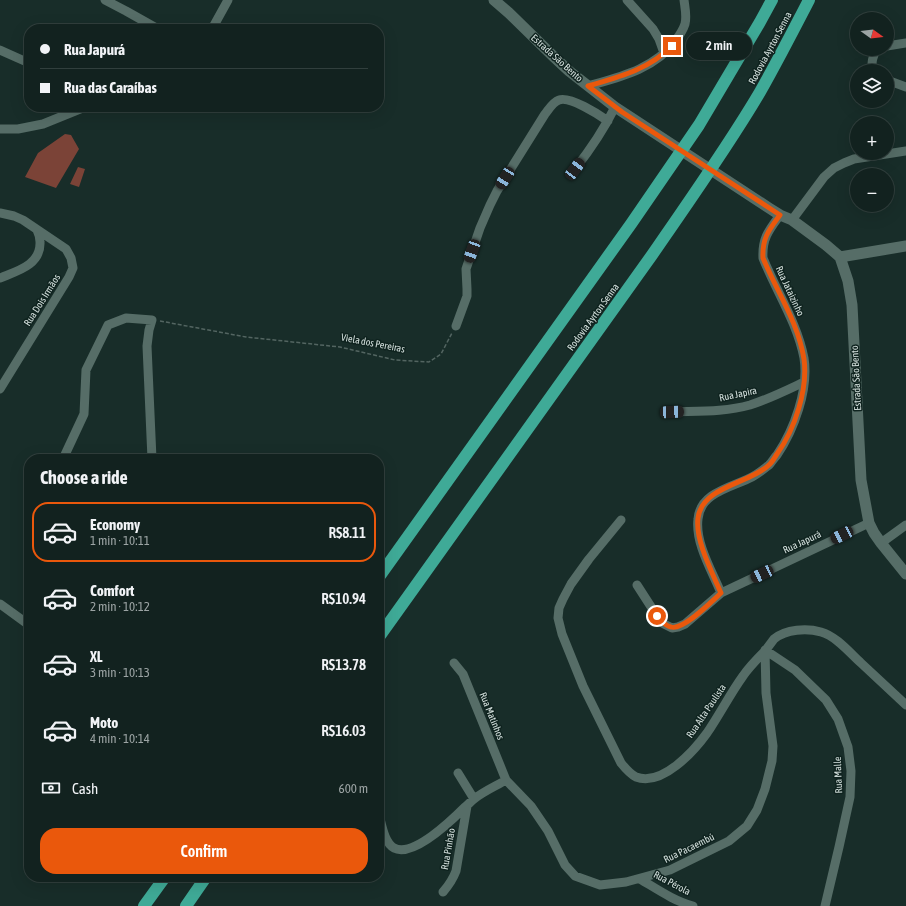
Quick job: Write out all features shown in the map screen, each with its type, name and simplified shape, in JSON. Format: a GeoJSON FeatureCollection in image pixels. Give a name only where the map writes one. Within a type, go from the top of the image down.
{"type":"FeatureCollection","features":[{"type":"Feature","properties":{"kind":"highway","name":"Rodovia Ayrton Senna"},"geometry":{"type":"LineString","coordinates":[[384,570],[627,230],[699,125],[772,0]]}},
{"type":"Feature","properties":{"kind":"highway","name":"Rodovia Ayrton Senna"},"geometry":{"type":"LineString","coordinates":[[384,630],[652,255],[728,143],[760,91],[809,0]]}},
{"type":"Feature","properties":{"kind":"highway"},"geometry":{"type":"LineString","coordinates":[[144,906],[161,882]]}},
{"type":"Feature","properties":{"kind":"highway"},"geometry":{"type":"LineString","coordinates":[[186,906],[203,882]]}},
{"type":"Feature","properties":{"kind":"street"},"geometry":{"type":"LineString","coordinates":[[105,0],[150,24]]}},
{"type":"Feature","properties":{"kind":"street"},"geometry":{"type":"LineString","coordinates":[[215,24],[228,0]]}},
{"type":"Feature","properties":{"kind":"street","name":"Estrada São Bento"},"geometry":{"type":"LineString","coordinates":[[494,0],[553,56],[619,110],[780,215]]}},
{"type":"Feature","properties":{"kind":"street"},"geometry":{"type":"LineString","coordinates":[[627,0],[653,29],[659,38],[664,54]]}},
{"type":"Feature","properties":{"kind":"street"},"geometry":{"type":"LineString","coordinates":[[588,86],[624,76],[649,64],[664,54],[672,46],[684,25],[686,14],[684,0]]}},
{"type":"Feature","properties":{"kind":"street"},"geometry":{"type":"LineString","coordinates":[[894,45],[906,43]]}},
{"type":"Feature","properties":{"kind":"street"},"geometry":{"type":"LineString","coordinates":[[0,50],[24,61]]}},
{"type":"Feature","properties":{"kind":"street"},"geometry":{"type":"LineString","coordinates":[[894,83],[906,87]]}},
{"type":"Feature","properties":{"kind":"street"},"geometry":{"type":"LineString","coordinates":[[456,326],[466,296],[466,269],[480,228],[497,191],[545,114],[554,102],[562,99],[595,112],[608,121]]}},
{"type":"Feature","properties":{"kind":"street"},"geometry":{"type":"LineString","coordinates":[[575,169],[608,121],[619,110]]}},
{"type":"Feature","properties":{"kind":"street"},"geometry":{"type":"LineString","coordinates":[[0,129],[18,129],[43,124],[73,112]]}},
{"type":"Feature","properties":{"kind":"street"},"geometry":{"type":"LineString","coordinates":[[792,220],[824,177],[834,168],[854,159],[906,151]]}},
{"type":"Feature","properties":{"kind":"street","name":"Rua Dois Irmãos"},"geometry":{"type":"LineString","coordinates":[[0,213],[14,216],[23,220],[66,249],[71,258],[72,268],[69,277],[0,389]]}},
{"type":"Feature","properties":{"kind":"street"},"geometry":{"type":"LineString","coordinates":[[780,215],[792,220],[840,257],[906,246]]}},
{"type":"Feature","properties":{"kind":"street","name":"Rua Jataizinho"},"geometry":{"type":"LineString","coordinates":[[721,593],[700,545],[697,529],[701,507],[708,498],[753,476],[770,464],[790,433],[798,412],[804,382],[804,359],[799,338],[792,318],[763,258],[763,248],[766,237],[780,215]]}},
{"type":"Feature","properties":{"kind":"street"},"geometry":{"type":"LineString","coordinates":[[0,278],[26,268],[33,262],[38,255],[40,248],[37,230]]}},
{"type":"Feature","properties":{"kind":"street","name":"Estrada São Bento"},"geometry":{"type":"LineString","coordinates":[[840,257],[848,280],[852,305],[862,480],[869,522],[881,543],[906,574]]}},
{"type":"Feature","properties":{"kind":"street"},"geometry":{"type":"LineString","coordinates":[[65,454],[84,414],[86,370],[108,325],[126,318],[152,320],[147,346],[152,454]]}},
{"type":"Feature","properties":{"kind":"street","name":"Rua Japira"},"geometry":{"type":"LineString","coordinates":[[672,412],[725,410],[749,405],[775,396],[804,382]]}},
{"type":"Feature","properties":{"kind":"street","name":"Rua Alta Paulista"},"geometry":{"type":"LineString","coordinates":[[621,520],[571,584],[559,608],[558,618],[562,634],[583,686],[621,763],[628,772],[636,777],[647,779],[661,776],[674,767],[706,734],[742,676],[775,639],[786,633],[810,629],[823,632],[838,641],[906,705]]}},
{"type":"Feature","properties":{"kind":"street","name":"Rua Japurá"},"geometry":{"type":"LineString","coordinates":[[637,585],[657,616],[664,624],[672,628],[678,627],[686,624],[721,593],[869,522]]}},
{"type":"Feature","properties":{"kind":"street"},"geometry":{"type":"LineString","coordinates":[[881,543],[906,525]]}},
{"type":"Feature","properties":{"kind":"street"},"geometry":{"type":"LineString","coordinates":[[0,604],[24,621]]}},
{"type":"Feature","properties":{"kind":"street","name":"Rua Pacaembú"},"geometry":{"type":"LineString","coordinates":[[506,780],[531,806],[548,831],[565,865],[575,876],[600,885],[640,879],[670,870],[729,840],[747,826],[757,810],[765,789],[772,761],[772,746],[766,693],[765,650]]}},
{"type":"Feature","properties":{"kind":"street","name":"Rua Malle"},"geometry":{"type":"LineString","coordinates":[[765,650],[795,670],[826,700],[838,719],[848,747],[851,771],[850,797],[825,906]]}},
{"type":"Feature","properties":{"kind":"street","name":"Rua Matinhos"},"geometry":{"type":"LineString","coordinates":[[454,663],[463,674],[506,780]]}},
{"type":"Feature","properties":{"kind":"street"},"geometry":{"type":"LineString","coordinates":[[458,773],[474,799]]}},
{"type":"Feature","properties":{"kind":"street"},"geometry":{"type":"LineString","coordinates":[[384,833],[389,844],[393,847],[400,850],[408,849],[435,834],[474,799],[506,780]]}},
{"type":"Feature","properties":{"kind":"street","name":"Rua Pinhão"},"geometry":{"type":"LineString","coordinates":[[443,892],[453,879],[456,870],[467,806]]}},
{"type":"Feature","properties":{"kind":"street","name":"Rua Pérola"},"geometry":{"type":"LineString","coordinates":[[640,879],[668,896],[682,903],[693,906]]}},
{"type":"Feature","properties":{"kind":"path","name":"Viela dos Pereiras"},"geometry":{"type":"LineString","coordinates":[[152,320],[246,336],[340,347],[395,360],[429,362],[441,354],[456,326]]}},
{"type":"Feature","properties":{"kind":"shaded area"},"geometry":{"type":"Polygon","coordinates":[[[65,134],[71,135],[79,149],[56,188],[25,177],[38,153],[65,134]]]}},
{"type":"Feature","properties":{"kind":"shaded area"},"geometry":{"type":"Polygon","coordinates":[[[78,167],[85,169],[79,187],[70,184],[78,167]]]}},
{"type":"Feature","properties":{"kind":"route"},"geometry":{"type":"LineString","coordinates":[[657,616],[664,624],[672,628],[678,627],[686,624],[721,593],[700,545],[697,529],[701,507],[708,498],[753,476],[770,464],[790,433],[798,412],[805,374],[804,359],[792,318],[763,258],[763,248],[766,237],[780,215],[622,112],[588,86],[636,71],[664,54],[672,46]]}}]}
